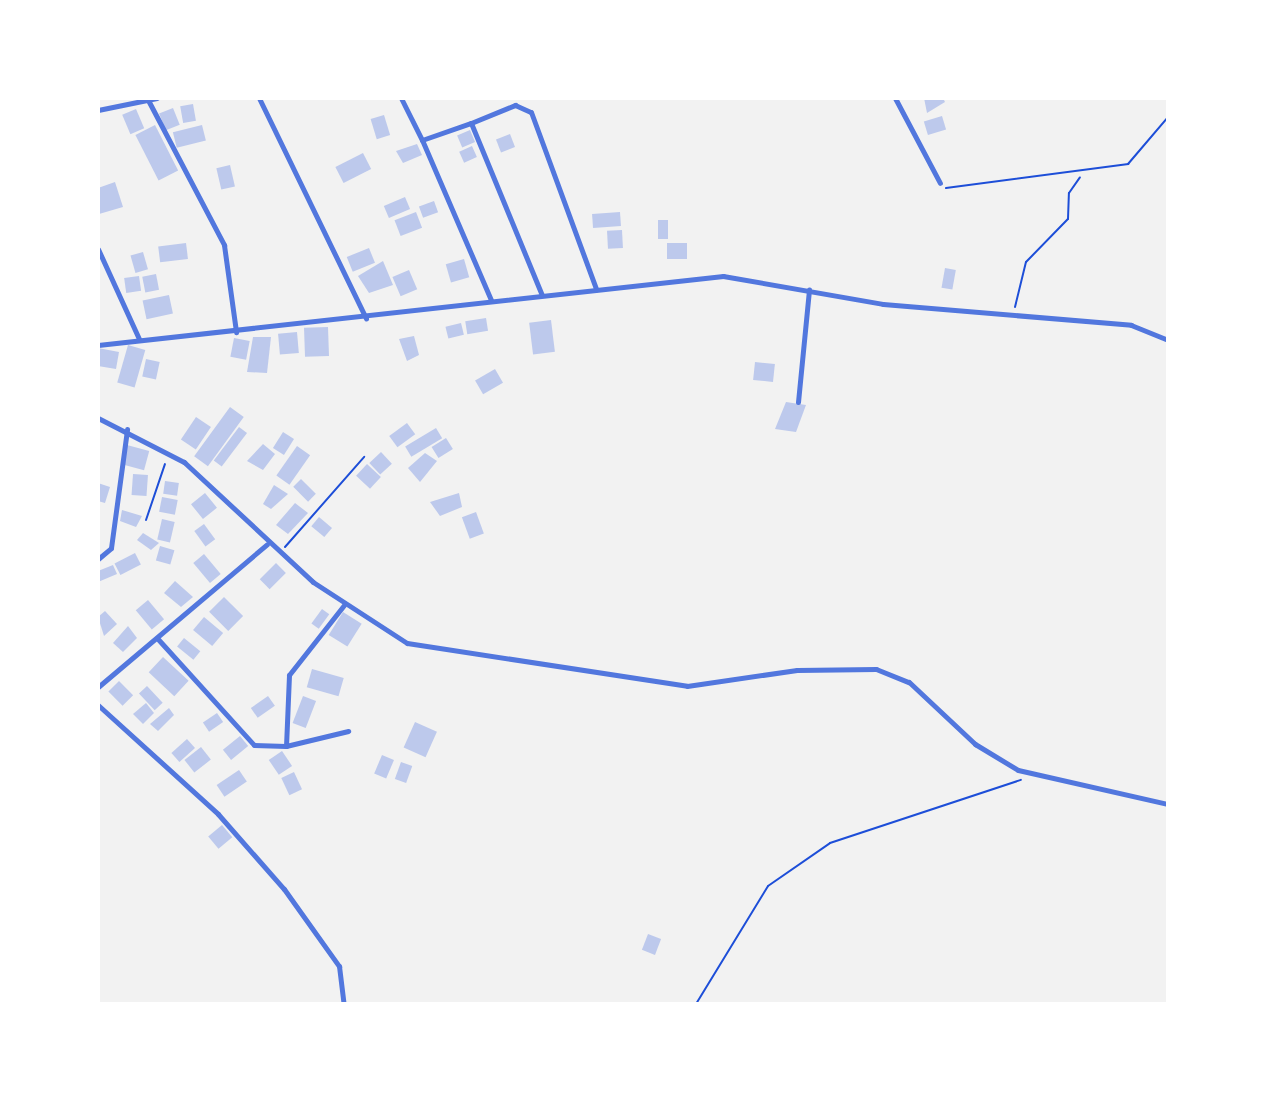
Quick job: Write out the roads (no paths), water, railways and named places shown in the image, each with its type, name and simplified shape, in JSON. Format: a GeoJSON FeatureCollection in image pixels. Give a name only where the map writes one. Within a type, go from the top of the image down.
{"type":"FeatureCollection","features":[{"type":"Feature","properties":{"kind":"street"},"geometry":{"type":"LineString","coordinates":[[98,110],[157,98]]}},
{"type":"Feature","properties":{"kind":"street"},"geometry":{"type":"LineString","coordinates":[[259,98],[366,318]]}},
{"type":"Feature","properties":{"kind":"street"},"geometry":{"type":"LineString","coordinates":[[401,98],[491,300]]}},
{"type":"Feature","properties":{"kind":"street"},"geometry":{"type":"LineString","coordinates":[[895,98],[940,183]]}},
{"type":"Feature","properties":{"kind":"street"},"geometry":{"type":"LineString","coordinates":[[148,100],[224,245],[236,332]]}},
{"type":"Feature","properties":{"kind":"street"},"geometry":{"type":"LineString","coordinates":[[422,140],[522,101],[574,216],[596,289]]}},
{"type":"Feature","properties":{"kind":"street"},"geometry":{"type":"LineString","coordinates":[[471,123],[542,295]]}},
{"type":"Feature","properties":{"kind":"street"},"geometry":{"type":"LineString","coordinates":[[98,249],[139,339]]}},
{"type":"Feature","properties":{"kind":"street"},"geometry":{"type":"LineString","coordinates":[[98,345],[366,318],[491,300],[723,276],[883,304],[1015,312],[1082,326],[1131,325],[1168,340]]}},
{"type":"Feature","properties":{"kind":"street"},"geometry":{"type":"LineString","coordinates":[[798,402],[809,290]]}},
{"type":"Feature","properties":{"kind":"street"},"geometry":{"type":"LineString","coordinates":[[98,418],[169,451],[267,544],[344,605],[407,643],[581,675],[687,686],[797,670],[876,669],[909,682],[975,744],[1037,776],[1168,804]]}},
{"type":"Feature","properties":{"kind":"street"},"geometry":{"type":"LineString","coordinates":[[98,559],[111,548],[127,429]]}},
{"type":"Feature","properties":{"kind":"street"},"geometry":{"type":"LineString","coordinates":[[98,687],[267,544]]}},
{"type":"Feature","properties":{"kind":"street"},"geometry":{"type":"LineString","coordinates":[[286,746],[289,675],[344,605]]}},
{"type":"Feature","properties":{"kind":"street"},"geometry":{"type":"LineString","coordinates":[[157,638],[254,745],[286,746],[348,731]]}},
{"type":"Feature","properties":{"kind":"street"},"geometry":{"type":"LineString","coordinates":[[98,705],[218,814],[284,889],[339,966],[344,1004]]}}]}
